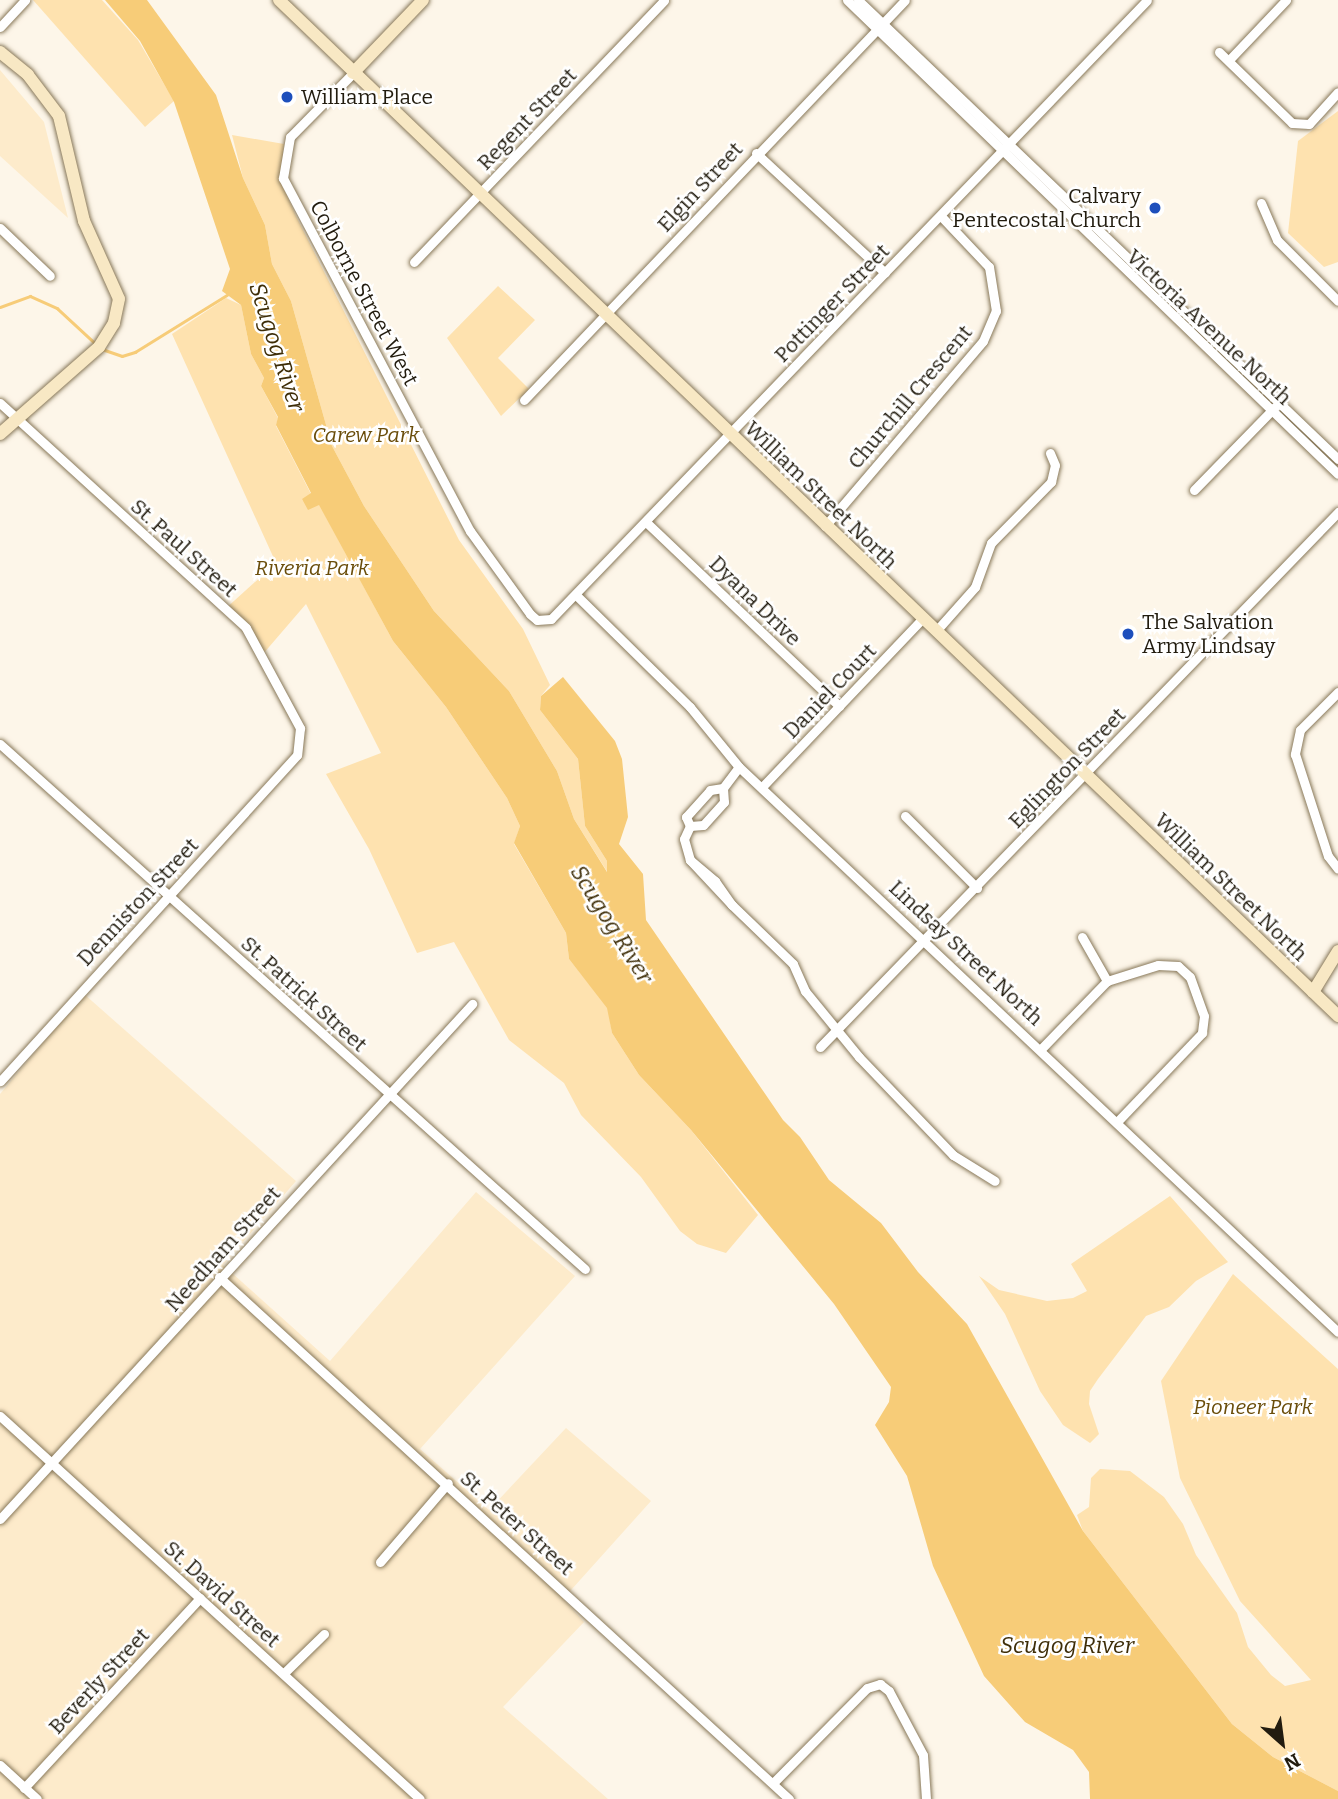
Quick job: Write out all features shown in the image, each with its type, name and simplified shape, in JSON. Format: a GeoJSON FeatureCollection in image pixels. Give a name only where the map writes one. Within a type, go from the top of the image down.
{"type":"FeatureCollection","features":[{"type":"Feature","properties":{"kind":"street"},"geometry":{"type":"LineString","coordinates":[[0,27],[25,0]]}},
{"type":"Feature","properties":{"kind":"street","name":"William Street North"},"geometry":{"type":"LineString","coordinates":[[279,0],[1338,1016]]}},
{"type":"Feature","properties":{"kind":"street","name":"Colborne Street West"},"geometry":{"type":"LineString","coordinates":[[423,0],[290,138],[283,178],[470,531],[537,620]]}},
{"type":"Feature","properties":{"kind":"street","name":"Regent Street"},"geometry":{"type":"LineString","coordinates":[[414,262],[664,0]]}},
{"type":"Feature","properties":{"kind":"street","name":"Victoria Avenue North"},"geometry":{"type":"LineString","coordinates":[[847,0],[879,27],[1005,150],[1166,312],[1338,459]]}},
{"type":"Feature","properties":{"kind":"street","name":"Victoria Avenue North"},"geometry":{"type":"LineString","coordinates":[[858,0],[879,27]]}},
{"type":"Feature","properties":{"kind":"street","name":"Elgin Street"},"geometry":{"type":"LineString","coordinates":[[524,400],[756,153],[905,0]]}},
{"type":"Feature","properties":{"kind":"street","name":"Pottinger Street"},"geometry":{"type":"LineString","coordinates":[[537,620],[551,619],[576,595],[1147,0]]}},
{"type":"Feature","properties":{"kind":"street"},"geometry":{"type":"LineString","coordinates":[[1229,60],[1286,0]]}},
{"type":"Feature","properties":{"kind":"street"},"geometry":{"type":"LineString","coordinates":[[0,52],[28,75],[59,116],[74,167],[84,221],[118,298],[115,321],[99,347],[15,417],[0,433]]}},
{"type":"Feature","properties":{"kind":"street"},"geometry":{"type":"LineString","coordinates":[[1219,52],[1292,123],[1309,124],[1338,92]]}},
{"type":"Feature","properties":{"kind":"street","name":"Victoria Avenue North"},"geometry":{"type":"LineString","coordinates":[[1005,150],[1174,304],[1338,474]]}},
{"type":"Feature","properties":{"kind":"street"},"geometry":{"type":"LineString","coordinates":[[756,153],[885,273]]}},
{"type":"Feature","properties":{"kind":"street"},"geometry":{"type":"LineString","coordinates":[[1261,203],[1277,240],[1338,301]]}},
{"type":"Feature","properties":{"kind":"street","name":"Churchill Crescent"},"geometry":{"type":"LineString","coordinates":[[825,526],[983,341],[996,312],[996,293],[989,267],[941,216]]}},
{"type":"Feature","properties":{"kind":"street"},"geometry":{"type":"LineString","coordinates":[[0,228],[50,276]]}},
{"type":"Feature","properties":{"kind":"street"},"geometry":{"type":"LineString","coordinates":[[1166,312],[1174,304]]}},
{"type":"Feature","properties":{"kind":"street","name":"St. Paul Street"},"geometry":{"type":"LineString","coordinates":[[0,403],[246,628],[300,728],[299,747]]}},
{"type":"Feature","properties":{"kind":"street"},"geometry":{"type":"LineString","coordinates":[[1194,490],[1275,407]]}},
{"type":"Feature","properties":{"kind":"street"},"geometry":{"type":"LineString","coordinates":[[936,631],[975,587],[991,543],[1051,482],[1055,465],[1050,453]]}},
{"type":"Feature","properties":{"kind":"street","name":"Eglington Street"},"geometry":{"type":"LineString","coordinates":[[820,1047],[977,888],[1338,512]]}},
{"type":"Feature","properties":{"kind":"street","name":"Dyana Drive"},"geometry":{"type":"LineString","coordinates":[[646,522],[839,706]]}},
{"type":"Feature","properties":{"kind":"street","name":"Lindsay Street North"},"geometry":{"type":"LineString","coordinates":[[576,595],[690,707],[739,767],[1338,1332]]}},
{"type":"Feature","properties":{"kind":"street","name":"Daniel Court"},"geometry":{"type":"LineString","coordinates":[[762,787],[923,618]]}},
{"type":"Feature","properties":{"kind":"street"},"geometry":{"type":"LineString","coordinates":[[1338,692],[1300,730],[1295,754],[1328,856],[1338,869]]}},
{"type":"Feature","properties":{"kind":"street","name":"St. Patrick Street"},"geometry":{"type":"LineString","coordinates":[[0,744],[585,1269]]}},
{"type":"Feature","properties":{"kind":"street","name":"Denniston Street"},"geometry":{"type":"LineString","coordinates":[[0,1080],[297,755],[299,747]]}},
{"type":"Feature","properties":{"kind":"street"},"geometry":{"type":"LineString","coordinates":[[690,826],[703,825],[724,802],[723,788],[739,767]]}},
{"type":"Feature","properties":{"kind":"street"},"geometry":{"type":"LineString","coordinates":[[723,788],[710,790],[686,817],[690,826],[684,839],[690,860],[793,964],[805,991],[947,1149],[995,1181]]}},
{"type":"Feature","properties":{"kind":"street"},"geometry":{"type":"LineString","coordinates":[[905,816],[977,888]]}},
{"type":"Feature","properties":{"kind":"street"},"geometry":{"type":"LineString","coordinates":[[1082,937],[1107,981]]}},
{"type":"Feature","properties":{"kind":"street"},"geometry":{"type":"LineString","coordinates":[[1313,992],[1338,951]]}},
{"type":"Feature","properties":{"kind":"street"},"geometry":{"type":"LineString","coordinates":[[1041,1049],[1107,981],[1158,965],[1178,967],[1190,977],[1204,1016],[1202,1033],[1117,1122]]}},
{"type":"Feature","properties":{"kind":"street","name":"Needham Street"},"geometry":{"type":"LineString","coordinates":[[0,1519],[472,1004]]}},
{"type":"Feature","properties":{"kind":"street","name":"St. Peter Street"},"geometry":{"type":"LineString","coordinates":[[219,1277],[774,1782],[789,1799]]}},
{"type":"Feature","properties":{"kind":"street","name":"St. David Street"},"geometry":{"type":"LineString","coordinates":[[0,1416],[420,1799]]}},
{"type":"Feature","properties":{"kind":"street"},"geometry":{"type":"LineString","coordinates":[[380,1562],[447,1483]]}},
{"type":"Feature","properties":{"kind":"street","name":"Beverly Street"},"geometry":{"type":"LineString","coordinates":[[24,1788],[200,1598]]}},
{"type":"Feature","properties":{"kind":"street"},"geometry":{"type":"LineString","coordinates":[[284,1673],[324,1634]]}},
{"type":"Feature","properties":{"kind":"street"},"geometry":{"type":"LineString","coordinates":[[774,1782],[867,1688],[880,1684],[889,1691],[923,1755],[926,1799]]}},
{"type":"Feature","properties":{"kind":"street"},"geometry":{"type":"LineString","coordinates":[[0,1765],[37,1799]]}},
{"type":"Feature","properties":{"kind":"shaded area"},"geometry":{"type":"Polygon","coordinates":[[[0,70],[44,122],[68,218],[0,156],[0,70]]]}},
{"type":"Feature","properties":{"kind":"shaded area"},"geometry":{"type":"Polygon","coordinates":[[[84,994],[296,1181],[223,1265],[330,1361],[476,1192],[575,1276],[420,1449],[489,1510],[566,1428],[651,1501],[563,1599],[584,1622],[503,1707],[608,1799],[0,1799],[0,1094],[84,994]]]}},
{"type":"Feature","properties":{"kind":"green space"},"geometry":{"type":"Polygon","coordinates":[[[33,0],[102,0],[138,40],[174,101],[145,127],[33,0]]]}},
{"type":"Feature","properties":{"kind":"green space"},"geometry":{"type":"Polygon","coordinates":[[[1338,111],[1338,262],[1324,267],[1288,233],[1298,141],[1338,111]]]}},
{"type":"Feature","properties":{"kind":"green space","name":"Carew Park"},"geometry":{"type":"Polygon","coordinates":[[[232,135],[284,144],[280,180],[296,216],[459,540],[523,629],[550,685],[541,696],[540,710],[578,759],[585,826],[607,861],[608,873],[574,819],[557,771],[509,691],[434,611],[364,506],[332,446],[291,301],[272,264],[265,225],[243,178],[232,135]]]}},
{"type":"Feature","properties":{"kind":"green space"},"geometry":{"type":"Polygon","coordinates":[[[498,286],[535,320],[498,358],[529,389],[501,416],[447,338],[498,286]]]}},
{"type":"Feature","properties":{"kind":"green space","name":"Riveria Park"},"geometry":{"type":"Polygon","coordinates":[[[226,298],[241,305],[251,354],[264,378],[261,386],[278,418],[276,426],[311,494],[302,500],[319,504],[393,641],[446,707],[507,798],[520,826],[514,844],[566,933],[569,959],[608,1008],[612,1033],[639,1075],[691,1130],[758,1215],[726,1253],[697,1244],[680,1231],[641,1177],[581,1115],[564,1083],[509,1040],[454,942],[417,953],[369,849],[326,774],[381,753],[306,604],[263,654],[224,610],[276,563],[172,334],[226,298]]]}},
{"type":"Feature","properties":{"kind":"green space"},"geometry":{"type":"Polygon","coordinates":[[[1170,1196],[1228,1262],[1196,1281],[1169,1307],[1146,1316],[1090,1391],[1089,1404],[1099,1434],[1090,1443],[1063,1425],[1040,1391],[1005,1314],[979,1276],[999,1290],[1047,1301],[1073,1298],[1087,1291],[1071,1264],[1170,1196]]]}},
{"type":"Feature","properties":{"kind":"green space","name":"Pioneer Park"},"geometry":{"type":"Polygon","coordinates":[[[1233,1274],[1338,1369],[1338,1791],[1273,1757],[1232,1724],[1083,1531],[1077,1515],[1089,1507],[1091,1478],[1100,1469],[1130,1471],[1164,1497],[1183,1524],[1196,1555],[1237,1613],[1248,1647],[1271,1675],[1285,1686],[1311,1680],[1240,1601],[1180,1478],[1161,1381],[1233,1274]]]}},
{"type":"Feature","properties":{"kind":"water","name":"Scugog River"},"geometry":{"type":"Polygon","coordinates":[[[105,0],[147,0],[216,95],[243,178],[265,225],[272,264],[291,301],[332,446],[364,506],[434,611],[509,691],[557,771],[574,819],[607,872],[607,861],[585,826],[578,759],[540,710],[541,696],[563,677],[615,741],[622,759],[628,817],[619,844],[643,874],[646,920],[783,1120],[800,1137],[829,1180],[881,1223],[918,1272],[967,1324],[1083,1531],[1232,1724],[1273,1757],[1338,1791],[1338,1799],[1090,1799],[1089,1772],[1073,1750],[1025,1722],[984,1676],[933,1566],[907,1476],[875,1425],[889,1402],[891,1387],[834,1304],[691,1130],[639,1075],[612,1033],[607,1008],[569,959],[566,933],[514,843],[520,826],[507,798],[446,707],[393,641],[319,505],[308,510],[302,499],[311,493],[276,425],[278,417],[261,386],[264,378],[251,354],[241,305],[222,291],[230,269],[174,102],[140,41],[105,0]]]}},
{"type":"Feature","properties":{"kind":"waterway"},"geometry":{"type":"LineString","coordinates":[[102,349],[122,356],[135,352],[227,295]]}},
{"type":"Feature","properties":{"kind":"waterway"},"geometry":{"type":"LineString","coordinates":[[0,307],[30,296],[57,308],[97,345]]}},
{"type":"Feature","properties":{"kind":"place","name":"William Place"},"geometry":{"type":"Point","coordinates":[287,97]}},
{"type":"Feature","properties":{"kind":"place","name":"Calvary Pentecostal Church"},"geometry":{"type":"Point","coordinates":[1155,208]}},
{"type":"Feature","properties":{"kind":"place","name":"The Salvation Army Lindsay"},"geometry":{"type":"Point","coordinates":[1128,634]}}]}
